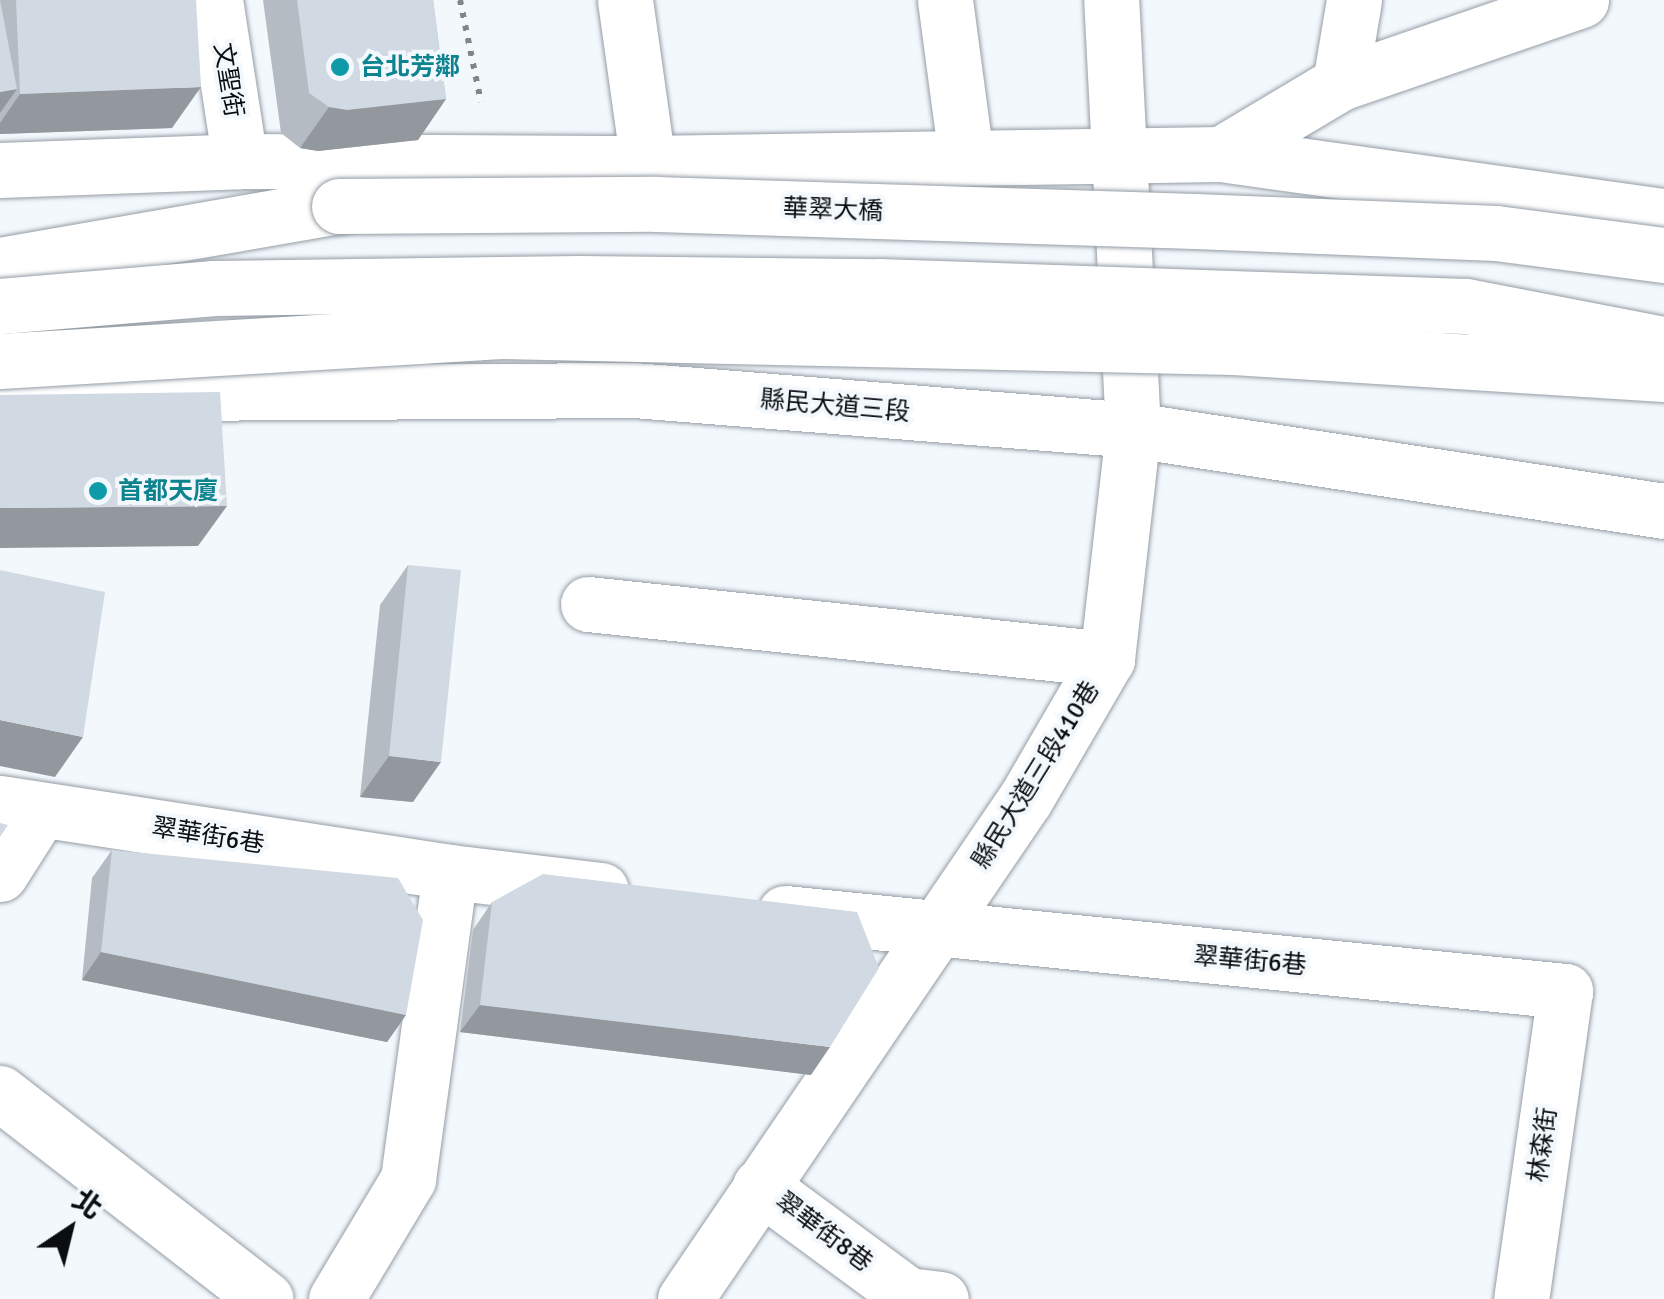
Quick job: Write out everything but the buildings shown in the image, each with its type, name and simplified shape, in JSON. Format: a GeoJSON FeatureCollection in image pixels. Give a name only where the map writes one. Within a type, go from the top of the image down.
{"type":"FeatureCollection","features":[{"type":"Feature","properties":{"kind":"main road","name":"文聖街"},"geometry":{"type":"LineString","coordinates":[[215,0],[224,162]]}},
{"type":"Feature","properties":{"kind":"main road"},"geometry":{"type":"LineString","coordinates":[[625,0],[648,162]]}},
{"type":"Feature","properties":{"kind":"main road"},"geometry":{"type":"LineString","coordinates":[[946,0],[966,158]]}},
{"type":"Feature","properties":{"kind":"main road","name":"縣民大道三段410巷"},"geometry":{"type":"LineString","coordinates":[[934,931],[1026,798],[1108,659],[1133,430],[1110,0]]}},
{"type":"Feature","properties":{"kind":"main road"},"geometry":{"type":"LineString","coordinates":[[1340,82],[1354,0]]}},
{"type":"Feature","properties":{"kind":"main road"},"geometry":{"type":"LineString","coordinates":[[1221,154],[1340,82],[1581,0]]}},
{"type":"Feature","properties":{"kind":"main road"},"geometry":{"type":"LineString","coordinates":[[0,170],[224,162],[648,162],[1221,154],[1664,216]]}},
{"type":"Feature","properties":{"kind":"main road"},"geometry":{"type":"LineString","coordinates":[[224,162],[345,196],[1044,203],[1118,158]]}},
{"type":"Feature","properties":{"kind":"main road","name":"華翠大橋"},"geometry":{"type":"LineString","coordinates":[[0,226],[339,206],[656,204],[1195,220],[1496,234],[1664,255]]}},
{"type":"Feature","properties":{"kind":"main road"},"geometry":{"type":"LineString","coordinates":[[0,265],[339,206]]}},
{"type":"Feature","properties":{"kind":"main road"},"geometry":{"type":"LineString","coordinates":[[0,306],[214,288],[579,283],[878,286],[1466,306],[1664,344]]}},
{"type":"Feature","properties":{"kind":"main road"},"geometry":{"type":"LineString","coordinates":[[0,361],[500,331],[1232,348],[1664,374]]}},
{"type":"Feature","properties":{"kind":"main road","name":"縣民大道三段"},"geometry":{"type":"LineString","coordinates":[[0,394],[634,390],[1133,430],[1664,511]]}},
{"type":"Feature","properties":{"kind":"main road"},"geometry":{"type":"LineString","coordinates":[[588,604],[1108,659]]}},
{"type":"Feature","properties":{"kind":"main road","name":"翠華街6巷"},"geometry":{"type":"LineString","coordinates":[[0,874],[20,807],[450,872],[644,896]]}},
{"type":"Feature","properties":{"kind":"main road"},"geometry":{"type":"LineString","coordinates":[[336,1299],[408,1179],[450,872]]}},
{"type":"Feature","properties":{"kind":"main road","name":"翠華街6巷"},"geometry":{"type":"LineString","coordinates":[[740,907],[934,931],[1565,990]]}},
{"type":"Feature","properties":{"kind":"main road"},"geometry":{"type":"LineString","coordinates":[[685,1299],[934,931]]}},
{"type":"Feature","properties":{"kind":"main road","name":"林森街"},"geometry":{"type":"LineString","coordinates":[[1521,1299],[1565,990]]}},
{"type":"Feature","properties":{"kind":"main road"},"geometry":{"type":"LineString","coordinates":[[0,1093],[266,1299]]}},
{"type":"Feature","properties":{"kind":"main road","name":"翠華街8巷"},"geometry":{"type":"LineString","coordinates":[[760,1186],[908,1296],[941,1299]]}},
{"type":"Feature","properties":{"kind":"path"},"geometry":{"type":"LineString","coordinates":[[460,0],[492,159]]}},
{"type":"Feature","properties":{"kind":"place","name":"台北芳鄰"},"geometry":{"type":"Point","coordinates":[340,67]}},
{"type":"Feature","properties":{"kind":"place","name":"首都天廈"},"geometry":{"type":"Point","coordinates":[98,491]}}]}
